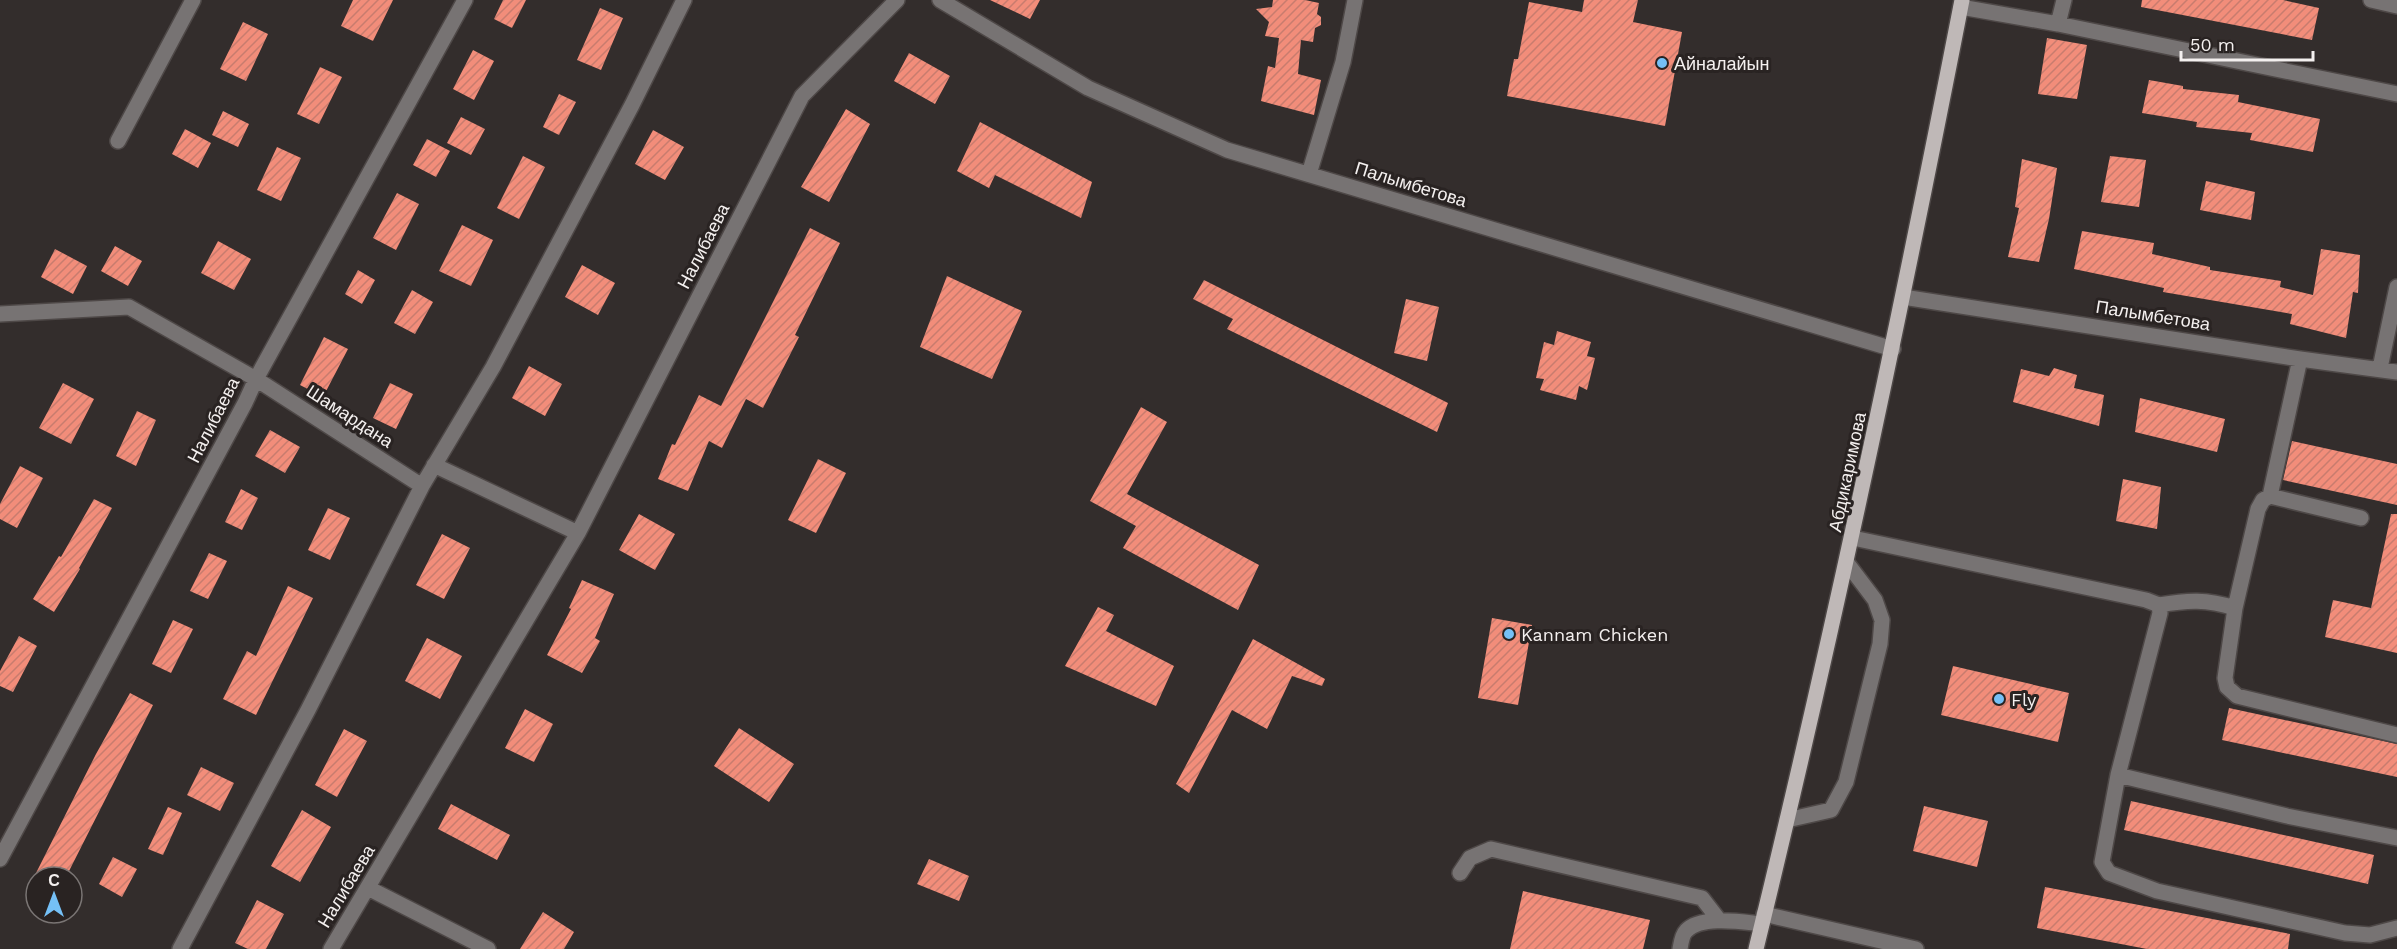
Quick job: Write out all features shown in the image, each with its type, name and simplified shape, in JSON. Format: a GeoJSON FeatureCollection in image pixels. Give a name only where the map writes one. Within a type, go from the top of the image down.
{"type":"FeatureCollection","features":[{"type":"Feature","properties":{"kind":"main road","name":"Абдикаримова"},"geometry":{"type":"LineString","coordinates":[[1756,949],[1847,563],[1893,350],[1961,3]]}},
{"type":"Feature","properties":{"kind":"street"},"geometry":{"type":"LineString","coordinates":[[118,141],[193,0]]}},
{"type":"Feature","properties":{"kind":"street","name":"Налибаева"},"geometry":{"type":"LineString","coordinates":[[0,859],[256,379],[465,0]]}},
{"type":"Feature","properties":{"kind":"street"},"geometry":{"type":"LineString","coordinates":[[180,949],[308,710],[422,486],[499,356],[633,105],[684,0]]}},
{"type":"Feature","properties":{"kind":"street","name":"Налибаева"},"geometry":{"type":"LineString","coordinates":[[331,949],[578,533],[802,96],[897,0]]}},
{"type":"Feature","properties":{"kind":"street","name":"Палымбетова"},"geometry":{"type":"LineString","coordinates":[[940,0],[1088,88],[1227,150],[1893,350]]}},
{"type":"Feature","properties":{"kind":"street"},"geometry":{"type":"LineString","coordinates":[[1309,174],[1342,62],[1355,0]]}},
{"type":"Feature","properties":{"kind":"street"},"geometry":{"type":"LineString","coordinates":[[2058,24],[2064,0]]}},
{"type":"Feature","properties":{"kind":"street"},"geometry":{"type":"LineString","coordinates":[[2370,0],[2397,6]]}},
{"type":"Feature","properties":{"kind":"street"},"geometry":{"type":"LineString","coordinates":[[1961,3],[2397,94]]}},
{"type":"Feature","properties":{"kind":"street"},"geometry":{"type":"LineString","coordinates":[[2380,368],[2397,287]]}},
{"type":"Feature","properties":{"kind":"street","name":"Палымбетова"},"geometry":{"type":"LineString","coordinates":[[1903,297],[2397,372]]}},
{"type":"Feature","properties":{"kind":"street","name":"Шамардана"},"geometry":{"type":"LineString","coordinates":[[1,316],[129,307],[256,379],[422,486]]}},
{"type":"Feature","properties":{"kind":"street"},"geometry":{"type":"LineString","coordinates":[[2270,496],[2300,358]]}},
{"type":"Feature","properties":{"kind":"street"},"geometry":{"type":"LineString","coordinates":[[434,465],[578,533]]}},
{"type":"Feature","properties":{"kind":"street"},"geometry":{"type":"LineString","coordinates":[[2361,518],[2270,496],[2263,500],[2258,509],[2235,608],[2225,678],[2227,687],[2237,696],[2397,735]]}},
{"type":"Feature","properties":{"kind":"street"},"geometry":{"type":"LineString","coordinates":[[1852,538],[2146,600],[2159,605],[2191,600],[2214,601],[2235,608]]}},
{"type":"Feature","properties":{"kind":"street"},"geometry":{"type":"LineString","coordinates":[[1787,820],[1831,810],[1836,801],[1846,782],[1880,644],[1882,620],[1875,600],[1847,563]]}},
{"type":"Feature","properties":{"kind":"street"},"geometry":{"type":"LineString","coordinates":[[2159,605],[2160,613],[2118,775],[2102,862],[2109,873],[2157,891],[2345,933],[2370,935],[2397,928]]}},
{"type":"Feature","properties":{"kind":"street"},"geometry":{"type":"LineString","coordinates":[[2118,775],[2288,816],[2397,838]]}},
{"type":"Feature","properties":{"kind":"street"},"geometry":{"type":"LineString","coordinates":[[1460,873],[1470,858],[1491,849],[1702,898],[1719,920]]}},
{"type":"Feature","properties":{"kind":"street"},"geometry":{"type":"LineString","coordinates":[[368,888],[488,949]]}},
{"type":"Feature","properties":{"kind":"street"},"geometry":{"type":"LineString","coordinates":[[1680,949],[1684,932],[1693,926],[1719,920],[1763,919],[1916,949]]}},
{"type":"Feature","properties":{"kind":"building"},"geometry":{"type":"Polygon","coordinates":[[[353,0],[393,0],[373,41],[341,26],[353,0]]]}},
{"type":"Feature","properties":{"kind":"building"},"geometry":{"type":"Polygon","coordinates":[[[503,0],[526,0],[512,28],[494,19],[503,0]]]}},
{"type":"Feature","properties":{"kind":"building"},"geometry":{"type":"Polygon","coordinates":[[[990,0],[1040,0],[1030,19],[990,0]]]}},
{"type":"Feature","properties":{"kind":"building"},"geometry":{"type":"Polygon","coordinates":[[[1273,0],[1305,0],[1319,3],[1317,14],[1321,17],[1321,25],[1315,28],[1313,42],[1301,40],[1298,74],[1321,80],[1314,115],[1261,101],[1268,66],[1275,68],[1279,38],[1265,36],[1269,22],[1256,9],[1272,7],[1273,0]]]}},
{"type":"Feature","properties":{"kind":"building","name":"Айналайын"},"geometry":{"type":"Polygon","coordinates":[[[1584,0],[1638,0],[1633,22],[1682,32],[1665,126],[1507,96],[1514,59],[1518,59],[1529,2],[1582,12],[1584,0]]]}},
{"type":"Feature","properties":{"kind":"building"},"geometry":{"type":"Polygon","coordinates":[[[2142,0],[2283,0],[2319,8],[2312,40],[2141,7],[2142,0]]]}},
{"type":"Feature","properties":{"kind":"building"},"geometry":{"type":"Polygon","coordinates":[[[600,8],[623,18],[601,70],[577,60],[600,8]]]}},
{"type":"Feature","properties":{"kind":"building"},"geometry":{"type":"Polygon","coordinates":[[[243,22],[268,34],[246,81],[220,69],[243,22]]]}},
{"type":"Feature","properties":{"kind":"building"},"geometry":{"type":"Polygon","coordinates":[[[2047,38],[2087,45],[2077,99],[2038,94],[2047,38]]]}},
{"type":"Feature","properties":{"kind":"building"},"geometry":{"type":"Polygon","coordinates":[[[473,50],[494,61],[474,100],[453,89],[473,50]]]}},
{"type":"Feature","properties":{"kind":"building"},"geometry":{"type":"Polygon","coordinates":[[[909,53],[950,76],[935,104],[894,81],[909,53]]]}},
{"type":"Feature","properties":{"kind":"building"},"geometry":{"type":"Polygon","coordinates":[[[320,67],[342,77],[319,124],[297,114],[320,67]]]}},
{"type":"Feature","properties":{"kind":"building"},"geometry":{"type":"Polygon","coordinates":[[[2149,80],[2183,86],[2183,89],[2239,95],[2238,102],[2320,119],[2313,152],[2250,140],[2252,133],[2196,127],[2197,122],[2142,113],[2149,80]]]}},
{"type":"Feature","properties":{"kind":"building"},"geometry":{"type":"Polygon","coordinates":[[[559,94],[576,102],[559,135],[543,127],[559,94]]]}},
{"type":"Feature","properties":{"kind":"building"},"geometry":{"type":"Polygon","coordinates":[[[846,109],[870,124],[829,202],[801,187],[846,109]]]}},
{"type":"Feature","properties":{"kind":"building"},"geometry":{"type":"Polygon","coordinates":[[[223,111],[249,124],[238,147],[212,135],[223,111]]]}},
{"type":"Feature","properties":{"kind":"building"},"geometry":{"type":"Polygon","coordinates":[[[461,117],[485,129],[471,155],[447,143],[461,117]]]}},
{"type":"Feature","properties":{"kind":"building"},"geometry":{"type":"Polygon","coordinates":[[[980,122],[1092,182],[1081,218],[995,175],[989,188],[957,171],[980,122]]]}},
{"type":"Feature","properties":{"kind":"building"},"geometry":{"type":"Polygon","coordinates":[[[185,129],[211,143],[198,168],[172,154],[185,129]]]}},
{"type":"Feature","properties":{"kind":"building"},"geometry":{"type":"Polygon","coordinates":[[[653,130],[684,147],[665,180],[635,164],[653,130]]]}},
{"type":"Feature","properties":{"kind":"building"},"geometry":{"type":"Polygon","coordinates":[[[427,139],[450,151],[436,177],[413,165],[427,139]]]}},
{"type":"Feature","properties":{"kind":"building"},"geometry":{"type":"Polygon","coordinates":[[[277,147],[301,158],[281,201],[257,190],[277,147]]]}},
{"type":"Feature","properties":{"kind":"building"},"geometry":{"type":"Polygon","coordinates":[[[523,156],[545,167],[519,219],[497,208],[523,156]]]}},
{"type":"Feature","properties":{"kind":"building"},"geometry":{"type":"Polygon","coordinates":[[[2110,156],[2146,160],[2139,207],[2101,202],[2110,156]]]}},
{"type":"Feature","properties":{"kind":"building"},"geometry":{"type":"Polygon","coordinates":[[[2022,159],[2057,168],[2039,262],[2008,257],[2019,208],[2015,207],[2022,159]]]}},
{"type":"Feature","properties":{"kind":"building"},"geometry":{"type":"Polygon","coordinates":[[[2206,181],[2255,192],[2251,220],[2200,210],[2206,181]]]}},
{"type":"Feature","properties":{"kind":"building"},"geometry":{"type":"Polygon","coordinates":[[[397,193],[419,204],[396,250],[373,238],[397,193]]]}},
{"type":"Feature","properties":{"kind":"building"},"geometry":{"type":"Polygon","coordinates":[[[462,225],[493,240],[471,286],[439,271],[462,225]]]}},
{"type":"Feature","properties":{"kind":"building"},"geometry":{"type":"Polygon","coordinates":[[[810,228],[840,243],[795,335],[799,337],[763,408],[746,399],[722,448],[709,441],[688,491],[658,479],[672,444],[675,445],[699,395],[721,406],[810,228]]]}},
{"type":"Feature","properties":{"kind":"building"},"geometry":{"type":"Polygon","coordinates":[[[2082,231],[2154,243],[2152,254],[2210,267],[2210,270],[2281,281],[2280,287],[2313,295],[2321,249],[2360,255],[2358,293],[2353,292],[2346,338],[2290,324],[2292,314],[2163,292],[2164,288],[2074,269],[2082,231]]]}},
{"type":"Feature","properties":{"kind":"building"},"geometry":{"type":"Polygon","coordinates":[[[218,241],[251,259],[234,290],[201,273],[218,241]]]}},
{"type":"Feature","properties":{"kind":"building"},"geometry":{"type":"Polygon","coordinates":[[[115,246],[142,261],[128,286],[101,271],[115,246]]]}},
{"type":"Feature","properties":{"kind":"building"},"geometry":{"type":"Polygon","coordinates":[[[55,249],[87,266],[73,294],[41,277],[55,249]]]}},
{"type":"Feature","properties":{"kind":"building"},"geometry":{"type":"Polygon","coordinates":[[[582,265],[615,283],[598,315],[565,297],[582,265]]]}},
{"type":"Feature","properties":{"kind":"building"},"geometry":{"type":"Polygon","coordinates":[[[358,270],[375,280],[362,304],[345,294],[358,270]]]}},
{"type":"Feature","properties":{"kind":"building"},"geometry":{"type":"Polygon","coordinates":[[[947,276],[1022,311],[992,379],[920,347],[947,276]]]}},
{"type":"Feature","properties":{"kind":"building"},"geometry":{"type":"Polygon","coordinates":[[[1204,280],[1448,403],[1437,432],[1227,329],[1233,319],[1193,299],[1204,280]]]}},
{"type":"Feature","properties":{"kind":"building"},"geometry":{"type":"Polygon","coordinates":[[[412,290],[433,302],[415,334],[394,323],[412,290]]]}},
{"type":"Feature","properties":{"kind":"building"},"geometry":{"type":"Polygon","coordinates":[[[1406,299],[1439,307],[1427,361],[1394,353],[1406,299]]]}},
{"type":"Feature","properties":{"kind":"building"},"geometry":{"type":"Polygon","coordinates":[[[1557,331],[1591,342],[1587,356],[1595,358],[1587,390],[1579,386],[1576,400],[1540,390],[1544,379],[1536,378],[1544,342],[1554,345],[1557,331]]]}},
{"type":"Feature","properties":{"kind":"building"},"geometry":{"type":"Polygon","coordinates":[[[324,337],[348,349],[323,397],[300,385],[324,337]]]}},
{"type":"Feature","properties":{"kind":"building"},"geometry":{"type":"Polygon","coordinates":[[[529,366],[562,384],[545,416],[512,398],[529,366]]]}},
{"type":"Feature","properties":{"kind":"building"},"geometry":{"type":"Polygon","coordinates":[[[2054,368],[2077,375],[2074,388],[2104,395],[2099,426],[2013,402],[2021,369],[2049,376],[2054,368]]]}},
{"type":"Feature","properties":{"kind":"building"},"geometry":{"type":"Polygon","coordinates":[[[63,383],[94,399],[71,444],[39,428],[63,383]]]}},
{"type":"Feature","properties":{"kind":"building"},"geometry":{"type":"Polygon","coordinates":[[[390,383],[413,394],[396,429],[373,418],[390,383]]]}},
{"type":"Feature","properties":{"kind":"building"},"geometry":{"type":"Polygon","coordinates":[[[2140,398],[2225,419],[2217,452],[2135,432],[2140,398]]]}},
{"type":"Feature","properties":{"kind":"building"},"geometry":{"type":"Polygon","coordinates":[[[1141,407],[1167,422],[1127,494],[1259,565],[1238,610],[1123,548],[1136,526],[1090,501],[1141,407]]]}},
{"type":"Feature","properties":{"kind":"building"},"geometry":{"type":"Polygon","coordinates":[[[137,411],[156,420],[136,466],[116,456],[137,411]]]}},
{"type":"Feature","properties":{"kind":"building"},"geometry":{"type":"Polygon","coordinates":[[[270,430],[300,447],[285,473],[255,456],[270,430]]]}},
{"type":"Feature","properties":{"kind":"building"},"geometry":{"type":"Polygon","coordinates":[[[2292,441],[2397,464],[2397,505],[2283,480],[2292,441]]]}},
{"type":"Feature","properties":{"kind":"building"},"geometry":{"type":"Polygon","coordinates":[[[818,459],[846,473],[816,533],[788,520],[818,459]]]}},
{"type":"Feature","properties":{"kind":"building"},"geometry":{"type":"Polygon","coordinates":[[[20,466],[43,478],[17,528],[0,519],[0,504],[20,466]]]}},
{"type":"Feature","properties":{"kind":"building"},"geometry":{"type":"Polygon","coordinates":[[[2123,479],[2161,487],[2157,529],[2116,521],[2123,479]]]}},
{"type":"Feature","properties":{"kind":"building"},"geometry":{"type":"Polygon","coordinates":[[[241,489],[258,498],[242,530],[225,522],[241,489]]]}},
{"type":"Feature","properties":{"kind":"building"},"geometry":{"type":"Polygon","coordinates":[[[94,499],[112,508],[54,612],[33,599],[59,556],[61,557],[94,499]]]}},
{"type":"Feature","properties":{"kind":"building"},"geometry":{"type":"Polygon","coordinates":[[[328,508],[350,518],[330,560],[308,550],[328,508]]]}},
{"type":"Feature","properties":{"kind":"building"},"geometry":{"type":"Polygon","coordinates":[[[639,514],[675,534],[655,570],[619,550],[639,514]]]}},
{"type":"Feature","properties":{"kind":"building"},"geometry":{"type":"Polygon","coordinates":[[[2391,514],[2397,514],[2397,653],[2325,637],[2333,600],[2371,608],[2391,514]]]}},
{"type":"Feature","properties":{"kind":"building"},"geometry":{"type":"Polygon","coordinates":[[[442,534],[470,548],[444,599],[416,585],[442,534]]]}},
{"type":"Feature","properties":{"kind":"building"},"geometry":{"type":"Polygon","coordinates":[[[209,553],[227,561],[208,599],[190,591],[209,553]]]}},
{"type":"Feature","properties":{"kind":"building"},"geometry":{"type":"Polygon","coordinates":[[[582,580],[614,594],[595,638],[600,641],[582,673],[547,655],[571,609],[569,608],[582,580]]]}},
{"type":"Feature","properties":{"kind":"building"},"geometry":{"type":"Polygon","coordinates":[[[288,586],[313,598],[256,715],[223,699],[247,651],[256,656],[288,586]]]}},
{"type":"Feature","properties":{"kind":"building"},"geometry":{"type":"Polygon","coordinates":[[[1098,607],[1114,615],[1106,631],[1174,666],[1156,706],[1065,666],[1098,607]]]}},
{"type":"Feature","properties":{"kind":"building"},"geometry":{"type":"Polygon","coordinates":[[[1492,618],[1532,625],[1518,705],[1478,698],[1492,618]]]}},
{"type":"Feature","properties":{"kind":"building"},"geometry":{"type":"Polygon","coordinates":[[[173,620],[193,629],[171,673],[152,664],[173,620]]]}},
{"type":"Feature","properties":{"kind":"building"},"geometry":{"type":"Polygon","coordinates":[[[19,636],[37,646],[13,692],[0,686],[0,671],[19,636]]]}},
{"type":"Feature","properties":{"kind":"building"},"geometry":{"type":"Polygon","coordinates":[[[427,638],[462,656],[440,699],[405,681],[427,638]]]}},
{"type":"Feature","properties":{"kind":"building"},"geometry":{"type":"Polygon","coordinates":[[[1253,639],[1325,679],[1322,686],[1292,676],[1267,729],[1232,710],[1189,793],[1176,784],[1253,639]]]}},
{"type":"Feature","properties":{"kind":"building"},"geometry":{"type":"Polygon","coordinates":[[[1953,666],[2069,693],[2058,742],[1941,715],[1953,666]]]}},
{"type":"Feature","properties":{"kind":"building"},"geometry":{"type":"Polygon","coordinates":[[[130,693],[153,705],[72,865],[40,865],[96,754],[130,693]]]}},
{"type":"Feature","properties":{"kind":"building"},"geometry":{"type":"Polygon","coordinates":[[[2229,708],[2397,744],[2397,777],[2222,740],[2229,708]]]}},
{"type":"Feature","properties":{"kind":"building"},"geometry":{"type":"Polygon","coordinates":[[[525,709],[553,724],[534,762],[505,748],[525,709]]]}},
{"type":"Feature","properties":{"kind":"building"},"geometry":{"type":"Polygon","coordinates":[[[739,728],[794,764],[769,802],[714,766],[739,728]]]}},
{"type":"Feature","properties":{"kind":"building"},"geometry":{"type":"Polygon","coordinates":[[[344,729],[367,741],[337,797],[315,785],[344,729]]]}},
{"type":"Feature","properties":{"kind":"building"},"geometry":{"type":"Polygon","coordinates":[[[201,767],[234,783],[220,811],[187,795],[201,767]]]}},
{"type":"Feature","properties":{"kind":"building"},"geometry":{"type":"Polygon","coordinates":[[[2131,801],[2374,855],[2368,884],[2124,830],[2131,801]]]}},
{"type":"Feature","properties":{"kind":"building"},"geometry":{"type":"Polygon","coordinates":[[[451,804],[510,835],[497,860],[438,829],[451,804]]]}},
{"type":"Feature","properties":{"kind":"building"},"geometry":{"type":"Polygon","coordinates":[[[1924,806],[1988,821],[1977,867],[1913,851],[1924,806]]]}},
{"type":"Feature","properties":{"kind":"building"},"geometry":{"type":"Polygon","coordinates":[[[168,807],[182,813],[163,855],[148,849],[168,807]]]}},
{"type":"Feature","properties":{"kind":"building"},"geometry":{"type":"Polygon","coordinates":[[[302,810],[331,827],[300,882],[271,866],[302,810]]]}},
{"type":"Feature","properties":{"kind":"building"},"geometry":{"type":"Polygon","coordinates":[[[113,857],[137,869],[122,897],[99,884],[113,857]]]}},
{"type":"Feature","properties":{"kind":"building"},"geometry":{"type":"Polygon","coordinates":[[[929,859],[969,876],[959,901],[917,884],[929,859]]]}},
{"type":"Feature","properties":{"kind":"building"},"geometry":{"type":"Polygon","coordinates":[[[2045,887],[2290,934],[2288,949],[2147,949],[2037,928],[2045,887]]]}},
{"type":"Feature","properties":{"kind":"building"},"geometry":{"type":"Polygon","coordinates":[[[1523,891],[1650,920],[1643,949],[1510,949],[1523,891]]]}},
{"type":"Feature","properties":{"kind":"building"},"geometry":{"type":"Polygon","coordinates":[[[257,900],[284,914],[266,949],[248,949],[235,943],[257,900]]]}},
{"type":"Feature","properties":{"kind":"building"},"geometry":{"type":"Polygon","coordinates":[[[543,912],[574,932],[564,949],[520,949],[543,912]]]}},
{"type":"Feature","properties":{"kind":"place","name":"Айналайын"},"geometry":{"type":"Point","coordinates":[1662,63]}},
{"type":"Feature","properties":{"kind":"place","name":"Kannam Chicken"},"geometry":{"type":"Point","coordinates":[1509,634]}},
{"type":"Feature","properties":{"kind":"place","name":"Fly"},"geometry":{"type":"Point","coordinates":[1999,699]}}]}
